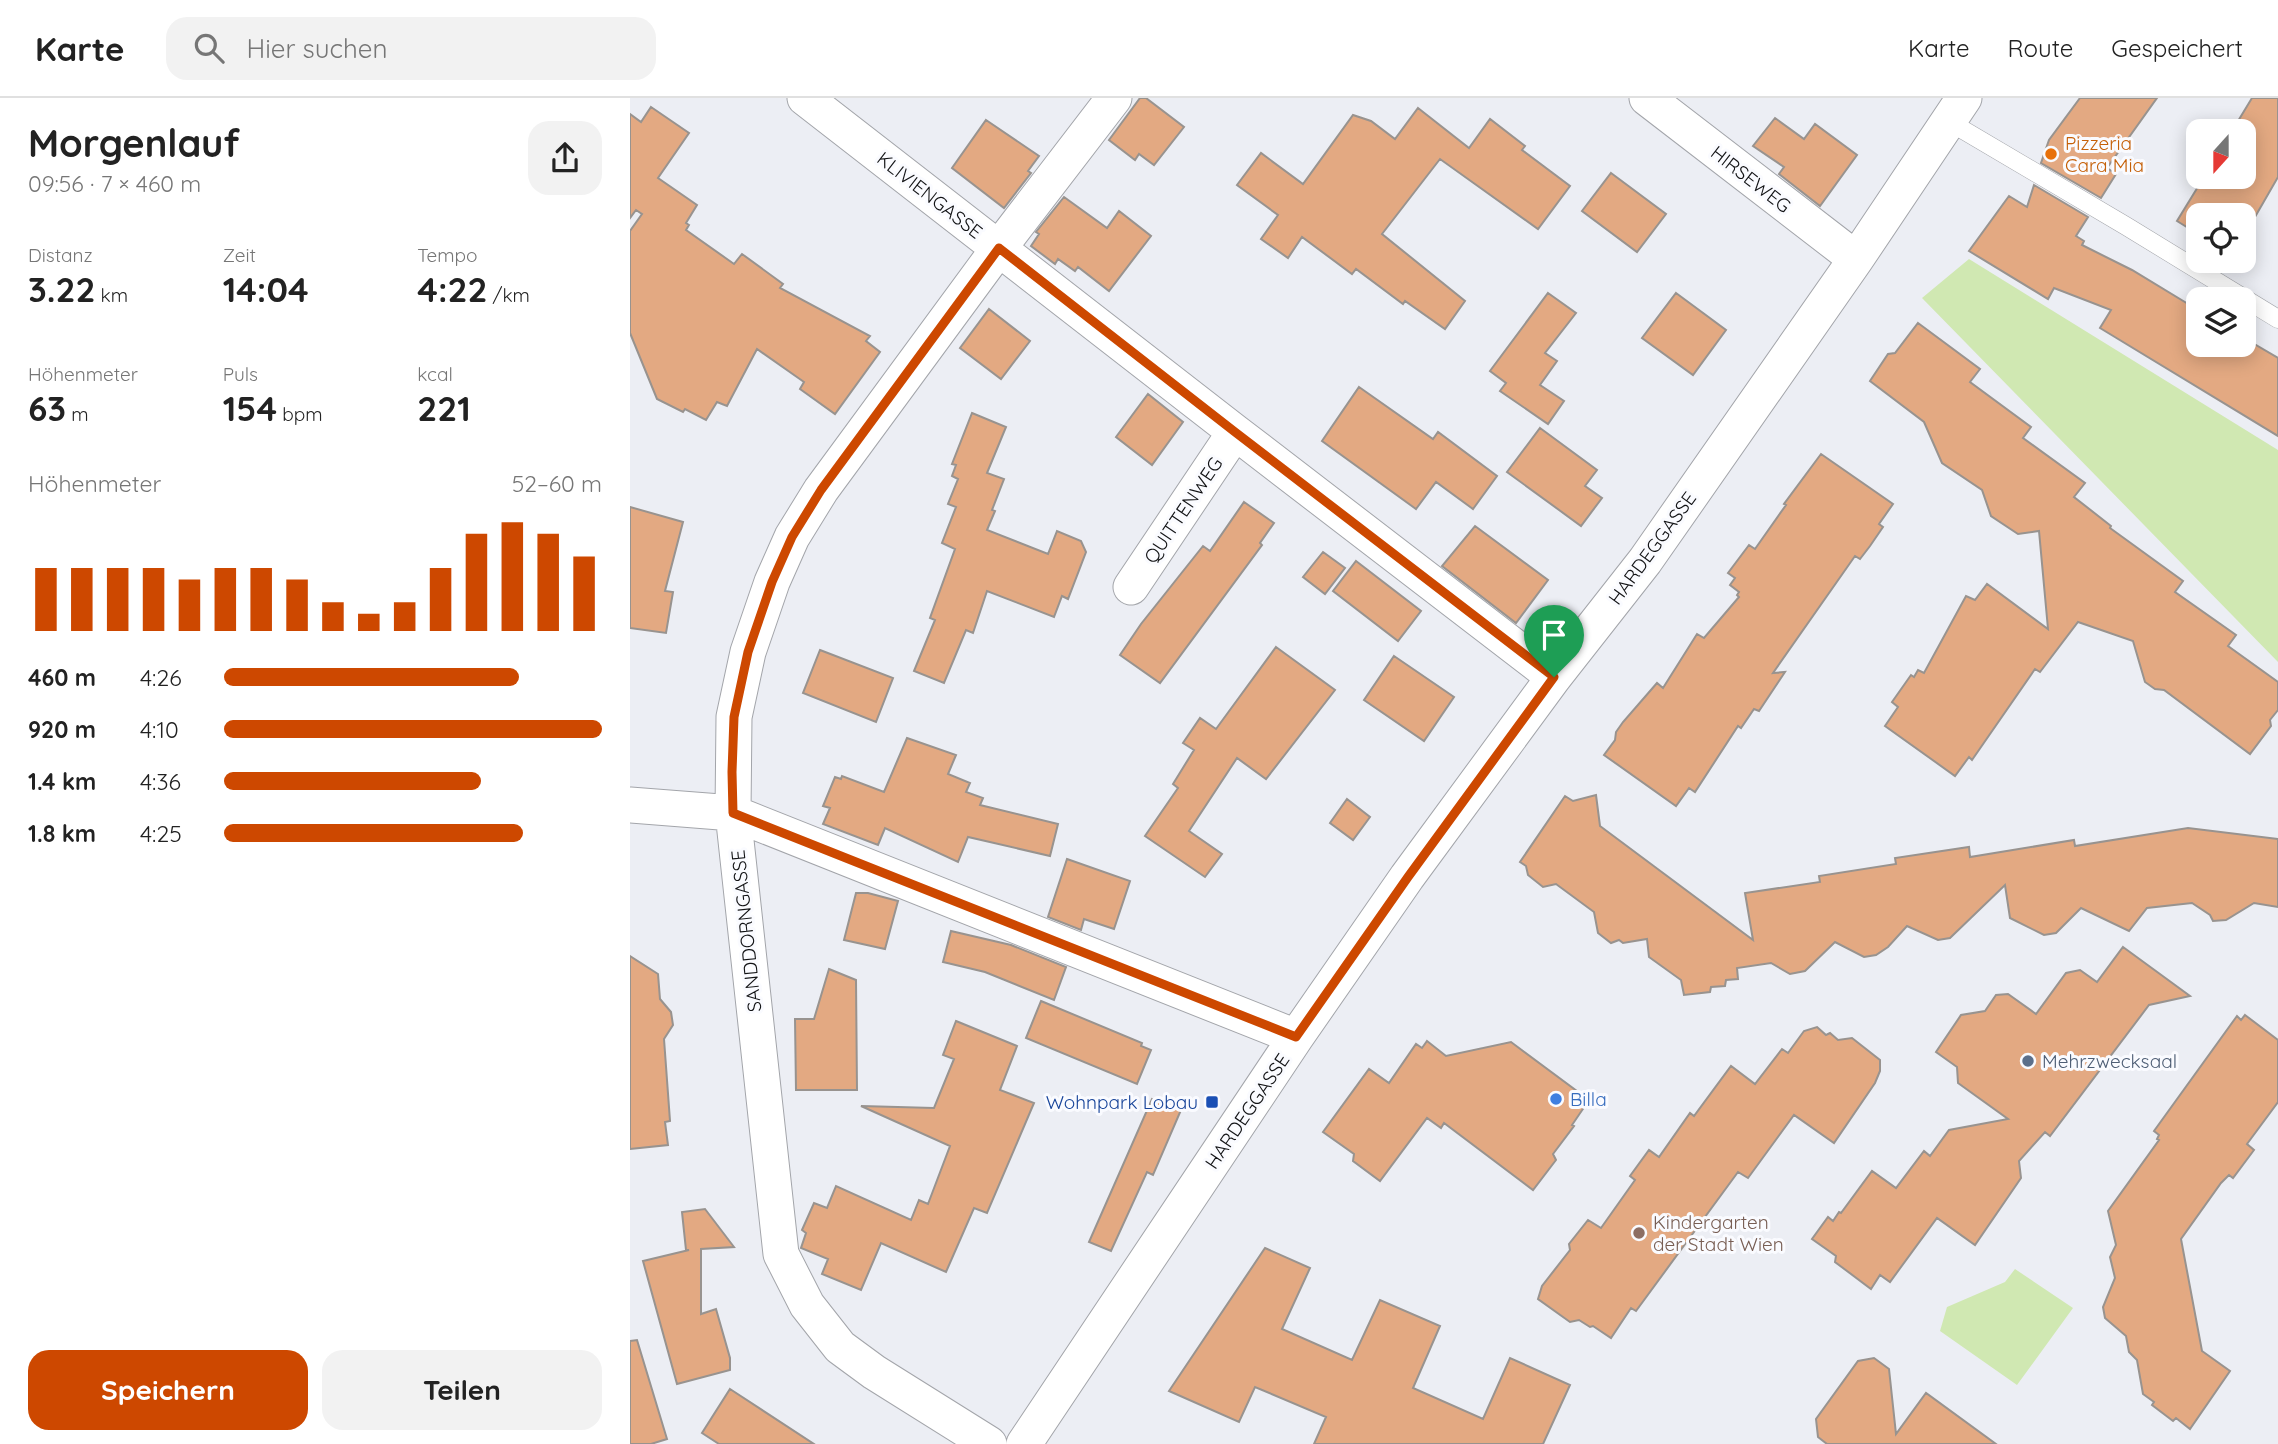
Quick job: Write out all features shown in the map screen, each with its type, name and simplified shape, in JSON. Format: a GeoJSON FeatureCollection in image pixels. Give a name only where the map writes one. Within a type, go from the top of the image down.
{"type":"FeatureCollection","features":[{"type":"Feature","properties":{"kind":"street","name":"KLIVIENGASSE"},"geometry":{"type":"LineString","coordinates":[[805,98],[1554,677]]}},
{"type":"Feature","properties":{"kind":"street","name":"SANDDORNGASSE"},"geometry":{"type":"LineString","coordinates":[[989,1444],[874,1372],[840,1347],[807,1305],[781,1254],[733,813],[734,717],[748,652],[772,582],[792,537],[821,490],[999,248],[1114,98]]}},
{"type":"Feature","properties":{"kind":"street","name":"HIRSEWEG"},"geometry":{"type":"LineString","coordinates":[[1647,98],[1856,259]]}},
{"type":"Feature","properties":{"kind":"street","name":"HARDEGGASSE"},"geometry":{"type":"LineString","coordinates":[[1024,1444],[1296,1037],[1408,877],[1554,677],[1645,561],[1856,259],[1956,109]]}},
{"type":"Feature","properties":{"kind":"street","name":"QUITTENWEG"},"geometry":{"type":"LineString","coordinates":[[1131,587],[1235,432]]}},
{"type":"Feature","properties":{"kind":"street"},"geometry":{"type":"LineString","coordinates":[[630,805],[733,813],[1296,1037]]}},
{"type":"Feature","properties":{"kind":"lane"},"geometry":{"type":"LineString","coordinates":[[1956,109],[2126,226],[2278,319]]}},
{"type":"Feature","properties":{"kind":"green space"},"geometry":{"type":"Polygon","coordinates":[[[1969,259],[2278,450],[2278,662],[1922,298],[1969,259]]]}},
{"type":"Feature","properties":{"kind":"green space"},"geometry":{"type":"Polygon","coordinates":[[[2015,1269],[2073,1308],[2017,1385],[1940,1331],[1947,1307],[2005,1282],[2015,1269]]]}},
{"type":"Feature","properties":{"kind":"building"},"geometry":{"type":"Polygon","coordinates":[[[1140,98],[1146,98],[1184,127],[1154,165],[1139,154],[1135,160],[1109,140],[1140,98]]]}},
{"type":"Feature","properties":{"kind":"building"},"geometry":{"type":"Polygon","coordinates":[[[2080,98],[2157,98],[2107,168],[2116,174],[2101,198],[2041,163],[2049,140],[2080,98]]]}},
{"type":"Feature","properties":{"kind":"building"},"geometry":{"type":"Polygon","coordinates":[[[2252,98],[2278,98],[2278,177],[2256,215],[2256,203],[2188,203],[2197,189],[2256,189],[2256,119],[2239,119],[2252,98]]]}},
{"type":"Feature","properties":{"kind":"building"},"geometry":{"type":"Polygon","coordinates":[[[651,107],[689,133],[658,178],[697,205],[686,223],[689,225],[686,230],[734,264],[742,254],[783,284],[780,288],[870,336],[866,341],[880,352],[835,414],[800,389],[804,382],[757,349],[727,406],[717,402],[706,420],[657,399],[630,333],[630,231],[642,214],[636,210],[630,218],[630,114],[641,122],[651,107]]]}},
{"type":"Feature","properties":{"kind":"building"},"geometry":{"type":"Polygon","coordinates":[[[1418,108],[1469,148],[1490,119],[1525,146],[1522,150],[1570,186],[1538,229],[1440,159],[1382,234],[1465,301],[1445,329],[1405,301],[1403,304],[1356,269],[1352,274],[1302,237],[1288,258],[1261,239],[1278,215],[1237,185],[1261,153],[1303,184],[1353,115],[1371,121],[1395,139],[1418,108]]]}},
{"type":"Feature","properties":{"kind":"building"},"geometry":{"type":"Polygon","coordinates":[[[1775,118],[1804,139],[1815,124],[1857,155],[1820,206],[1779,174],[1784,167],[1753,146],[1775,118]]]}},
{"type":"Feature","properties":{"kind":"building"},"geometry":{"type":"Polygon","coordinates":[[[986,120],[1039,156],[1028,171],[1031,173],[1004,208],[952,168],[986,120]]]}},
{"type":"Feature","properties":{"kind":"building"},"geometry":{"type":"Polygon","coordinates":[[[1611,173],[1666,214],[1637,252],[1582,211],[1611,173]]]}},
{"type":"Feature","properties":{"kind":"building"},"geometry":{"type":"Polygon","coordinates":[[[2034,185],[2088,217],[2076,236],[2084,241],[2082,245],[2132,270],[2186,303],[2186,357],[2256,357],[2256,345],[2278,358],[2278,436],[2100,328],[2111,310],[2054,288],[2048,299],[1969,251],[2009,196],[2027,207],[2034,185]]]}},
{"type":"Feature","properties":{"kind":"building"},"geometry":{"type":"Polygon","coordinates":[[[1064,197],[1107,228],[1119,211],[1151,236],[1109,291],[1078,267],[1075,271],[1058,259],[1055,264],[1031,246],[1039,234],[1036,232],[1064,197]]]}},
{"type":"Feature","properties":{"kind":"building"},"geometry":{"type":"Polygon","coordinates":[[[2186,206],[2186,227],[2177,221],[2186,206]]]}},
{"type":"Feature","properties":{"kind":"building"},"geometry":{"type":"Polygon","coordinates":[[[1548,293],[1576,313],[1545,353],[1557,361],[1540,385],[1564,401],[1548,424],[1500,391],[1506,383],[1490,371],[1548,293]]]}},
{"type":"Feature","properties":{"kind":"building"},"geometry":{"type":"Polygon","coordinates":[[[1676,293],[1726,330],[1693,375],[1642,338],[1676,293]]]}},
{"type":"Feature","properties":{"kind":"building"},"geometry":{"type":"Polygon","coordinates":[[[989,309],[1030,341],[1001,379],[960,348],[989,309]]]}},
{"type":"Feature","properties":{"kind":"building"},"geometry":{"type":"Polygon","coordinates":[[[1918,323],[1980,369],[1970,382],[2031,427],[2023,438],[2085,483],[2074,497],[2111,526],[2110,528],[2183,581],[2175,592],[2236,635],[2228,646],[2278,682],[2278,710],[2270,720],[2271,726],[2250,754],[2164,690],[2155,689],[2145,682],[2133,641],[2078,622],[2040,672],[2035,669],[1972,760],[1969,757],[1955,776],[1885,726],[1898,707],[1892,702],[1911,675],[1914,677],[1918,670],[1924,673],[1966,596],[1975,600],[1987,584],[2048,629],[2039,531],[2018,534],[1991,516],[1982,490],[1942,463],[1924,422],[1870,381],[1888,354],[1895,353],[1918,323]]]}},
{"type":"Feature","properties":{"kind":"building"},"geometry":{"type":"Polygon","coordinates":[[[1359,387],[1433,439],[1438,432],[1497,476],[1473,509],[1436,482],[1416,509],[1322,441],[1359,387]]]}},
{"type":"Feature","properties":{"kind":"building"},"geometry":{"type":"Polygon","coordinates":[[[1148,394],[1183,422],[1152,465],[1116,437],[1148,394]]]}},
{"type":"Feature","properties":{"kind":"building"},"geometry":{"type":"Polygon","coordinates":[[[972,413],[1006,427],[987,473],[1004,479],[987,530],[1048,554],[1057,531],[1081,541],[1086,552],[1068,599],[1062,596],[1054,617],[987,591],[973,633],[966,630],[944,683],[914,671],[935,620],[930,618],[955,549],[942,543],[956,507],[948,504],[958,479],[952,476],[956,465],[952,464],[972,413]]]}},
{"type":"Feature","properties":{"kind":"building"},"geometry":{"type":"Polygon","coordinates":[[[1540,428],[1597,470],[1585,486],[1602,498],[1581,526],[1507,472],[1540,428]]]}},
{"type":"Feature","properties":{"kind":"building"},"geometry":{"type":"Polygon","coordinates":[[[1821,454],[1893,504],[1879,524],[1883,527],[1870,546],[1860,559],[1855,556],[1773,673],[1785,672],[1759,711],[1754,709],[1741,728],[1738,726],[1695,792],[1689,788],[1676,806],[1604,755],[1623,722],[1657,683],[1663,688],[1697,634],[1704,638],[1739,597],[1739,592],[1730,585],[1735,578],[1728,573],[1749,545],[1755,549],[1821,454]]]}},
{"type":"Feature","properties":{"kind":"building"},"geometry":{"type":"Polygon","coordinates":[[[1244,502],[1274,523],[1260,543],[1262,545],[1160,683],[1120,655],[1203,546],[1210,551],[1244,502]]]}},
{"type":"Feature","properties":{"kind":"building"},"geometry":{"type":"Polygon","coordinates":[[[630,507],[683,522],[665,591],[673,592],[666,633],[630,628],[630,507]]]}},
{"type":"Feature","properties":{"kind":"building"},"geometry":{"type":"Polygon","coordinates":[[[1475,526],[1548,580],[1516,623],[1442,566],[1475,526]]]}},
{"type":"Feature","properties":{"kind":"building"},"geometry":{"type":"Polygon","coordinates":[[[1323,552],[1345,568],[1325,594],[1303,577],[1323,552]]]}},
{"type":"Feature","properties":{"kind":"building"},"geometry":{"type":"Polygon","coordinates":[[[1356,561],[1421,611],[1398,641],[1333,591],[1356,561]]]}},
{"type":"Feature","properties":{"kind":"building"},"geometry":{"type":"Polygon","coordinates":[[[1276,647],[1335,690],[1266,779],[1237,758],[1189,831],[1222,854],[1205,877],[1145,836],[1178,788],[1173,784],[1194,750],[1183,743],[1200,718],[1216,729],[1276,647]]]}},
{"type":"Feature","properties":{"kind":"building"},"geometry":{"type":"Polygon","coordinates":[[[820,650],[893,678],[876,722],[803,693],[820,650]]]}},
{"type":"Feature","properties":{"kind":"building"},"geometry":{"type":"Polygon","coordinates":[[[1394,656],[1454,697],[1424,741],[1364,700],[1394,656]]]}},
{"type":"Feature","properties":{"kind":"building"},"geometry":{"type":"Polygon","coordinates":[[[907,738],[956,755],[948,774],[970,783],[966,792],[983,798],[980,805],[1058,824],[1050,856],[968,837],[958,862],[885,828],[878,845],[823,824],[830,808],[823,806],[835,777],[841,779],[842,776],[884,792],[907,738]]]}},
{"type":"Feature","properties":{"kind":"building"},"geometry":{"type":"Polygon","coordinates":[[[1596,795],[1600,826],[1753,940],[1745,893],[1820,882],[1819,876],[1896,864],[1895,858],[1969,847],[1970,857],[2074,840],[2075,846],[2188,828],[2278,839],[2278,907],[2254,903],[2226,920],[2213,921],[2210,915],[2192,903],[2147,908],[2129,931],[2081,908],[2056,933],[2044,935],[2010,918],[2005,885],[1950,938],[1938,940],[1907,926],[1888,947],[1876,955],[1864,957],[1835,942],[1805,971],[1790,974],[1771,963],[1737,968],[1738,979],[1726,980],[1725,986],[1711,987],[1710,992],[1684,995],[1681,980],[1649,957],[1647,939],[1611,943],[1598,933],[1594,912],[1556,884],[1543,887],[1528,875],[1526,866],[1520,862],[1565,796],[1573,801],[1596,795]]]}},
{"type":"Feature","properties":{"kind":"building"},"geometry":{"type":"Polygon","coordinates":[[[1347,799],[1370,817],[1353,840],[1330,823],[1347,799]]]}},
{"type":"Feature","properties":{"kind":"building"},"geometry":{"type":"Polygon","coordinates":[[[1067,859],[1130,881],[1114,929],[1084,919],[1081,930],[1048,917],[1067,859]]]}},
{"type":"Feature","properties":{"kind":"building"},"geometry":{"type":"Polygon","coordinates":[[[856,893],[868,893],[898,901],[885,949],[844,940],[856,893]]]}},
{"type":"Feature","properties":{"kind":"building"},"geometry":{"type":"Polygon","coordinates":[[[951,931],[1011,945],[1066,967],[1054,1000],[985,972],[943,962],[951,931]]]}},
{"type":"Feature","properties":{"kind":"building"},"geometry":{"type":"Polygon","coordinates":[[[2123,947],[2190,996],[2149,1005],[2050,1136],[2045,1132],[2019,1161],[2021,1178],[1975,1245],[1937,1218],[1890,1282],[1880,1275],[1871,1289],[1835,1262],[1836,1256],[1812,1239],[1828,1217],[1833,1221],[1839,1212],[1841,1213],[1872,1171],[1896,1188],[1924,1151],[1930,1156],[1949,1130],[2008,1119],[1958,1083],[1957,1067],[1936,1052],[1961,1015],[1985,1011],[1996,995],[2008,994],[2036,1014],[2066,973],[2080,970],[2097,982],[2123,947]]]}},
{"type":"Feature","properties":{"kind":"building"},"geometry":{"type":"Polygon","coordinates":[[[630,956],[658,974],[660,999],[671,1012],[673,1025],[664,1039],[670,1121],[665,1122],[668,1145],[630,1149],[630,956]]]}},
{"type":"Feature","properties":{"kind":"building"},"geometry":{"type":"Polygon","coordinates":[[[829,969],[856,980],[857,1090],[796,1090],[795,1019],[814,1019],[829,969]]]}},
{"type":"Feature","properties":{"kind":"building"},"geometry":{"type":"Polygon","coordinates":[[[1041,1001],[1142,1043],[1141,1046],[1151,1050],[1137,1084],[1026,1038],[1041,1001]]]}},
{"type":"Feature","properties":{"kind":"building"},"geometry":{"type":"Polygon","coordinates":[[[2245,1015],[2278,1040],[2278,1102],[2247,1144],[2254,1150],[2233,1178],[2229,1175],[2221,1183],[2181,1239],[2202,1351],[2230,1371],[2190,1429],[2176,1418],[2173,1421],[2152,1405],[2154,1402],[2143,1394],[2137,1360],[2129,1352],[2126,1336],[2105,1318],[2103,1307],[2115,1278],[2110,1257],[2116,1245],[2108,1211],[2159,1140],[2159,1135],[2154,1131],[2237,1016],[2241,1020],[2245,1015]]]}},
{"type":"Feature","properties":{"kind":"building"},"geometry":{"type":"Polygon","coordinates":[[[956,1021],[1017,1046],[1000,1090],[1034,1103],[987,1213],[974,1208],[946,1272],[881,1243],[861,1290],[822,1274],[828,1259],[801,1248],[806,1233],[802,1230],[814,1203],[827,1208],[836,1186],[911,1220],[919,1200],[928,1204],[950,1146],[861,1106],[934,1108],[954,1059],[943,1055],[956,1021]]]}},
{"type":"Feature","properties":{"kind":"building"},"geometry":{"type":"Polygon","coordinates":[[[1817,1027],[1838,1040],[1852,1038],[1880,1060],[1880,1071],[1875,1083],[1834,1143],[1794,1115],[1748,1178],[1738,1172],[1636,1311],[1631,1308],[1611,1338],[1579,1320],[1570,1322],[1538,1299],[1542,1286],[1570,1250],[1569,1244],[1588,1220],[1601,1228],[1635,1180],[1630,1176],[1649,1150],[1659,1157],[1690,1113],[1694,1116],[1731,1066],[1755,1084],[1782,1049],[1788,1053],[1804,1031],[1817,1027]]]}},
{"type":"Feature","properties":{"kind":"building"},"geometry":{"type":"Polygon","coordinates":[[[1427,1041],[1446,1056],[1511,1042],[1589,1100],[1553,1154],[1556,1160],[1533,1190],[1444,1123],[1441,1128],[1427,1118],[1380,1181],[1353,1161],[1354,1154],[1323,1132],[1369,1069],[1389,1083],[1416,1044],[1422,1048],[1427,1041]]]}},
{"type":"Feature","properties":{"kind":"building"},"geometry":{"type":"Polygon","coordinates":[[[1152,1099],[1181,1110],[1153,1175],[1147,1172],[1111,1251],[1089,1242],[1152,1099]]]}},
{"type":"Feature","properties":{"kind":"building"},"geometry":{"type":"Polygon","coordinates":[[[705,1209],[734,1247],[701,1249],[701,1314],[716,1309],[730,1358],[730,1370],[677,1384],[643,1261],[689,1250],[686,1250],[682,1212],[705,1209]]]}},
{"type":"Feature","properties":{"kind":"building"},"geometry":{"type":"Polygon","coordinates":[[[1265,1248],[1310,1268],[1282,1329],[1352,1360],[1380,1300],[1440,1326],[1413,1388],[1483,1419],[1510,1358],[1570,1385],[1543,1444],[1314,1444],[1326,1417],[1255,1387],[1239,1422],[1169,1391],[1265,1248]]]}},
{"type":"Feature","properties":{"kind":"building"},"geometry":{"type":"Polygon","coordinates":[[[637,1340],[667,1439],[651,1444],[630,1444],[630,1341],[637,1340]]]}},
{"type":"Feature","properties":{"kind":"building"},"geometry":{"type":"Polygon","coordinates":[[[1874,1358],[1889,1369],[1896,1434],[1926,1393],[1996,1444],[1827,1444],[1818,1437],[1816,1419],[1858,1361],[1874,1358]]]}},
{"type":"Feature","properties":{"kind":"building"},"geometry":{"type":"Polygon","coordinates":[[[730,1389],[814,1444],[719,1444],[702,1433],[730,1389]]]}},
{"type":"Feature","properties":{"kind":"place","name":"Pizzeria Cara Mia"},"geometry":{"type":"Point","coordinates":[2051,154]}},
{"type":"Feature","properties":{"kind":"place","name":"Mehrzwecksaal"},"geometry":{"type":"Point","coordinates":[2028,1061]}},
{"type":"Feature","properties":{"kind":"place","name":"Billa"},"geometry":{"type":"Point","coordinates":[1556,1099]}},
{"type":"Feature","properties":{"kind":"place","name":"Wohnpark Lobau"},"geometry":{"type":"Point","coordinates":[1212,1102]}},
{"type":"Feature","properties":{"kind":"place","name":"Kindergarten der Stadt Wien"},"geometry":{"type":"Point","coordinates":[1639,1233]}},
{"type":"Feature","properties":{"kind":"route"},"geometry":{"type":"LineString","coordinates":[[999,248],[1554,677],[1408,877],[1296,1037],[733,813],[734,717],[748,652],[772,582],[792,537],[821,490],[999,248]]}}]}
